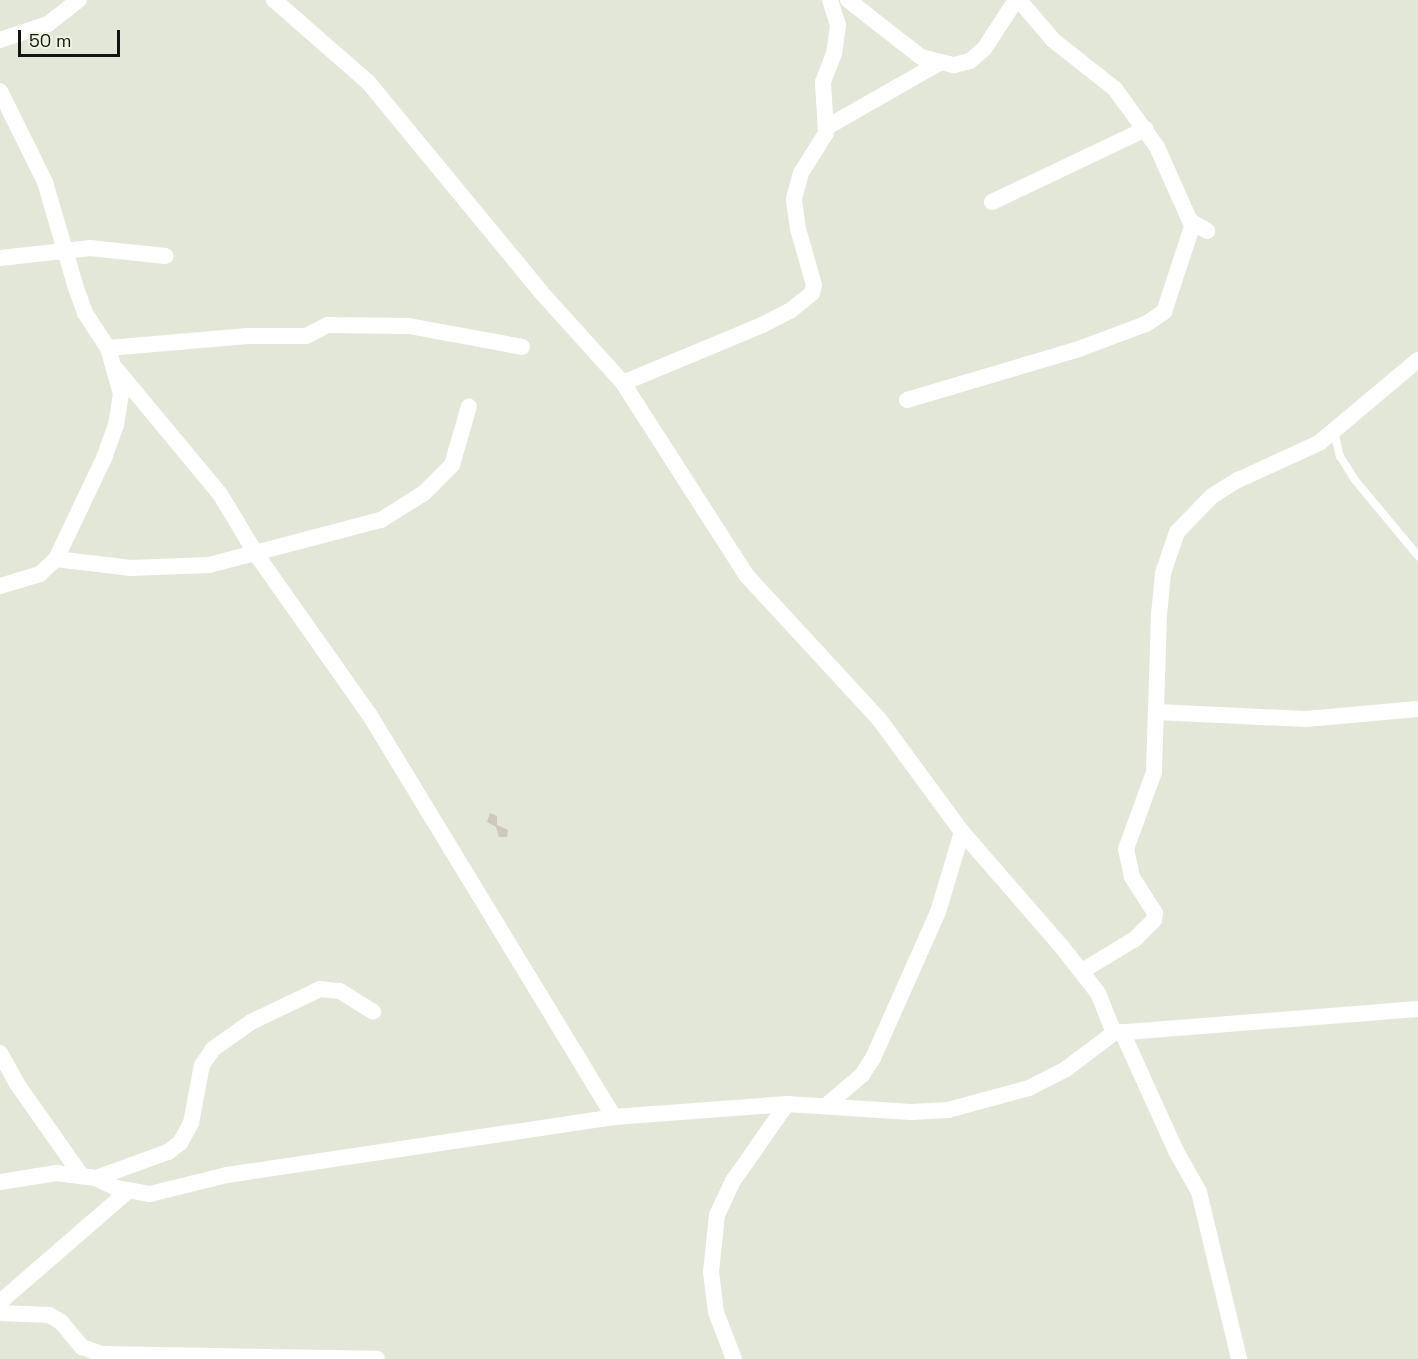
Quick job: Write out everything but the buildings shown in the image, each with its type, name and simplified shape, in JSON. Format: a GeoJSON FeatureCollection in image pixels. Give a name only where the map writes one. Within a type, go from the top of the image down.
{"type":"FeatureCollection","features":[{"type":"Feature","properties":{"kind":"street"},"geometry":{"type":"LineString","coordinates":[[0,40],[48,24],[79,0]]}},
{"type":"Feature","properties":{"kind":"street"},"geometry":{"type":"LineString","coordinates":[[274,0],[375,89],[540,291],[622,383],[747,576],[879,719],[962,832],[1082,971],[1098,993],[1170,1141],[1199,1192],[1239,1359]]}},
{"type":"Feature","properties":{"kind":"street"},"geometry":{"type":"LineString","coordinates":[[827,127],[823,82],[834,54],[837,25],[830,0]]}},
{"type":"Feature","properties":{"kind":"street"},"geometry":{"type":"LineString","coordinates":[[848,0],[921,57],[954,65],[977,55],[1018,0],[1039,27],[1115,89],[1146,129],[1200,228],[1164,312],[1146,324],[907,400]]}},
{"type":"Feature","properties":{"kind":"street"},"geometry":{"type":"LineString","coordinates":[[622,383],[762,325],[790,311],[812,293],[814,285],[798,229],[794,199],[801,173],[827,127],[939,63]]}},
{"type":"Feature","properties":{"kind":"street"},"geometry":{"type":"LineString","coordinates":[[0,91],[33,151],[86,313],[108,348],[117,370],[121,394],[117,425],[56,559],[40,574],[0,586]]}},
{"type":"Feature","properties":{"kind":"street"},"geometry":{"type":"LineString","coordinates":[[992,202],[1146,129]]}},
{"type":"Feature","properties":{"kind":"street"},"geometry":{"type":"LineString","coordinates":[[0,258],[66,249],[166,256]]}},
{"type":"Feature","properties":{"kind":"street"},"geometry":{"type":"LineString","coordinates":[[108,348],[247,336],[306,336],[328,325],[410,326],[522,347]]}},
{"type":"Feature","properties":{"kind":"street"},"geometry":{"type":"LineString","coordinates":[[1082,971],[1135,939],[1154,920],[1153,905],[1132,878],[1126,849],[1154,772],[1164,573],[1177,532],[1205,502],[1238,480],[1291,458],[1334,431],[1418,360]]}},
{"type":"Feature","properties":{"kind":"street"},"geometry":{"type":"LineString","coordinates":[[117,370],[220,494],[256,554],[369,714],[614,1117]]}},
{"type":"Feature","properties":{"kind":"street"},"geometry":{"type":"LineString","coordinates":[[56,559],[130,568],[209,565],[381,520],[424,493],[452,465],[469,406]]}},
{"type":"Feature","properties":{"kind":"street"},"geometry":{"type":"LineString","coordinates":[[1157,712],[1306,720],[1418,709]]}},
{"type":"Feature","properties":{"kind":"street"},"geometry":{"type":"LineString","coordinates":[[828,1104],[862,1075],[873,1058],[938,912],[962,832]]}},
{"type":"Feature","properties":{"kind":"street"},"geometry":{"type":"LineString","coordinates":[[89,1177],[146,1161],[180,1143],[190,1123],[202,1065],[213,1049],[251,1022],[320,988],[340,991],[373,1012]]}},
{"type":"Feature","properties":{"kind":"street"},"geometry":{"type":"LineString","coordinates":[[0,1182],[56,1173],[89,1177],[127,1192],[150,1194],[227,1175],[614,1117],[787,1104],[828,1104],[911,1112],[948,1110],[989,1101],[1029,1088],[1066,1069],[1118,1033],[1418,1009]]}},
{"type":"Feature","properties":{"kind":"street"},"geometry":{"type":"LineString","coordinates":[[0,1053],[17,1084],[89,1177]]}},
{"type":"Feature","properties":{"kind":"street"},"geometry":{"type":"LineString","coordinates":[[734,1359],[723,1332],[711,1272],[717,1215],[733,1181],[787,1104]]}},
{"type":"Feature","properties":{"kind":"street"},"geometry":{"type":"LineString","coordinates":[[0,1302],[127,1192]]}},
{"type":"Feature","properties":{"kind":"street"},"geometry":{"type":"LineString","coordinates":[[0,1313],[49,1316],[61,1322],[69,1336],[91,1352],[179,1357],[377,1359]]}},
{"type":"Feature","properties":{"kind":"street"},"geometry":{"type":"LineString","coordinates":[[721,1359],[723,1332]]}},
{"type":"Feature","properties":{"kind":"lane"},"geometry":{"type":"LineString","coordinates":[[1334,431],[1340,456],[1354,480],[1418,556]]}}]}
